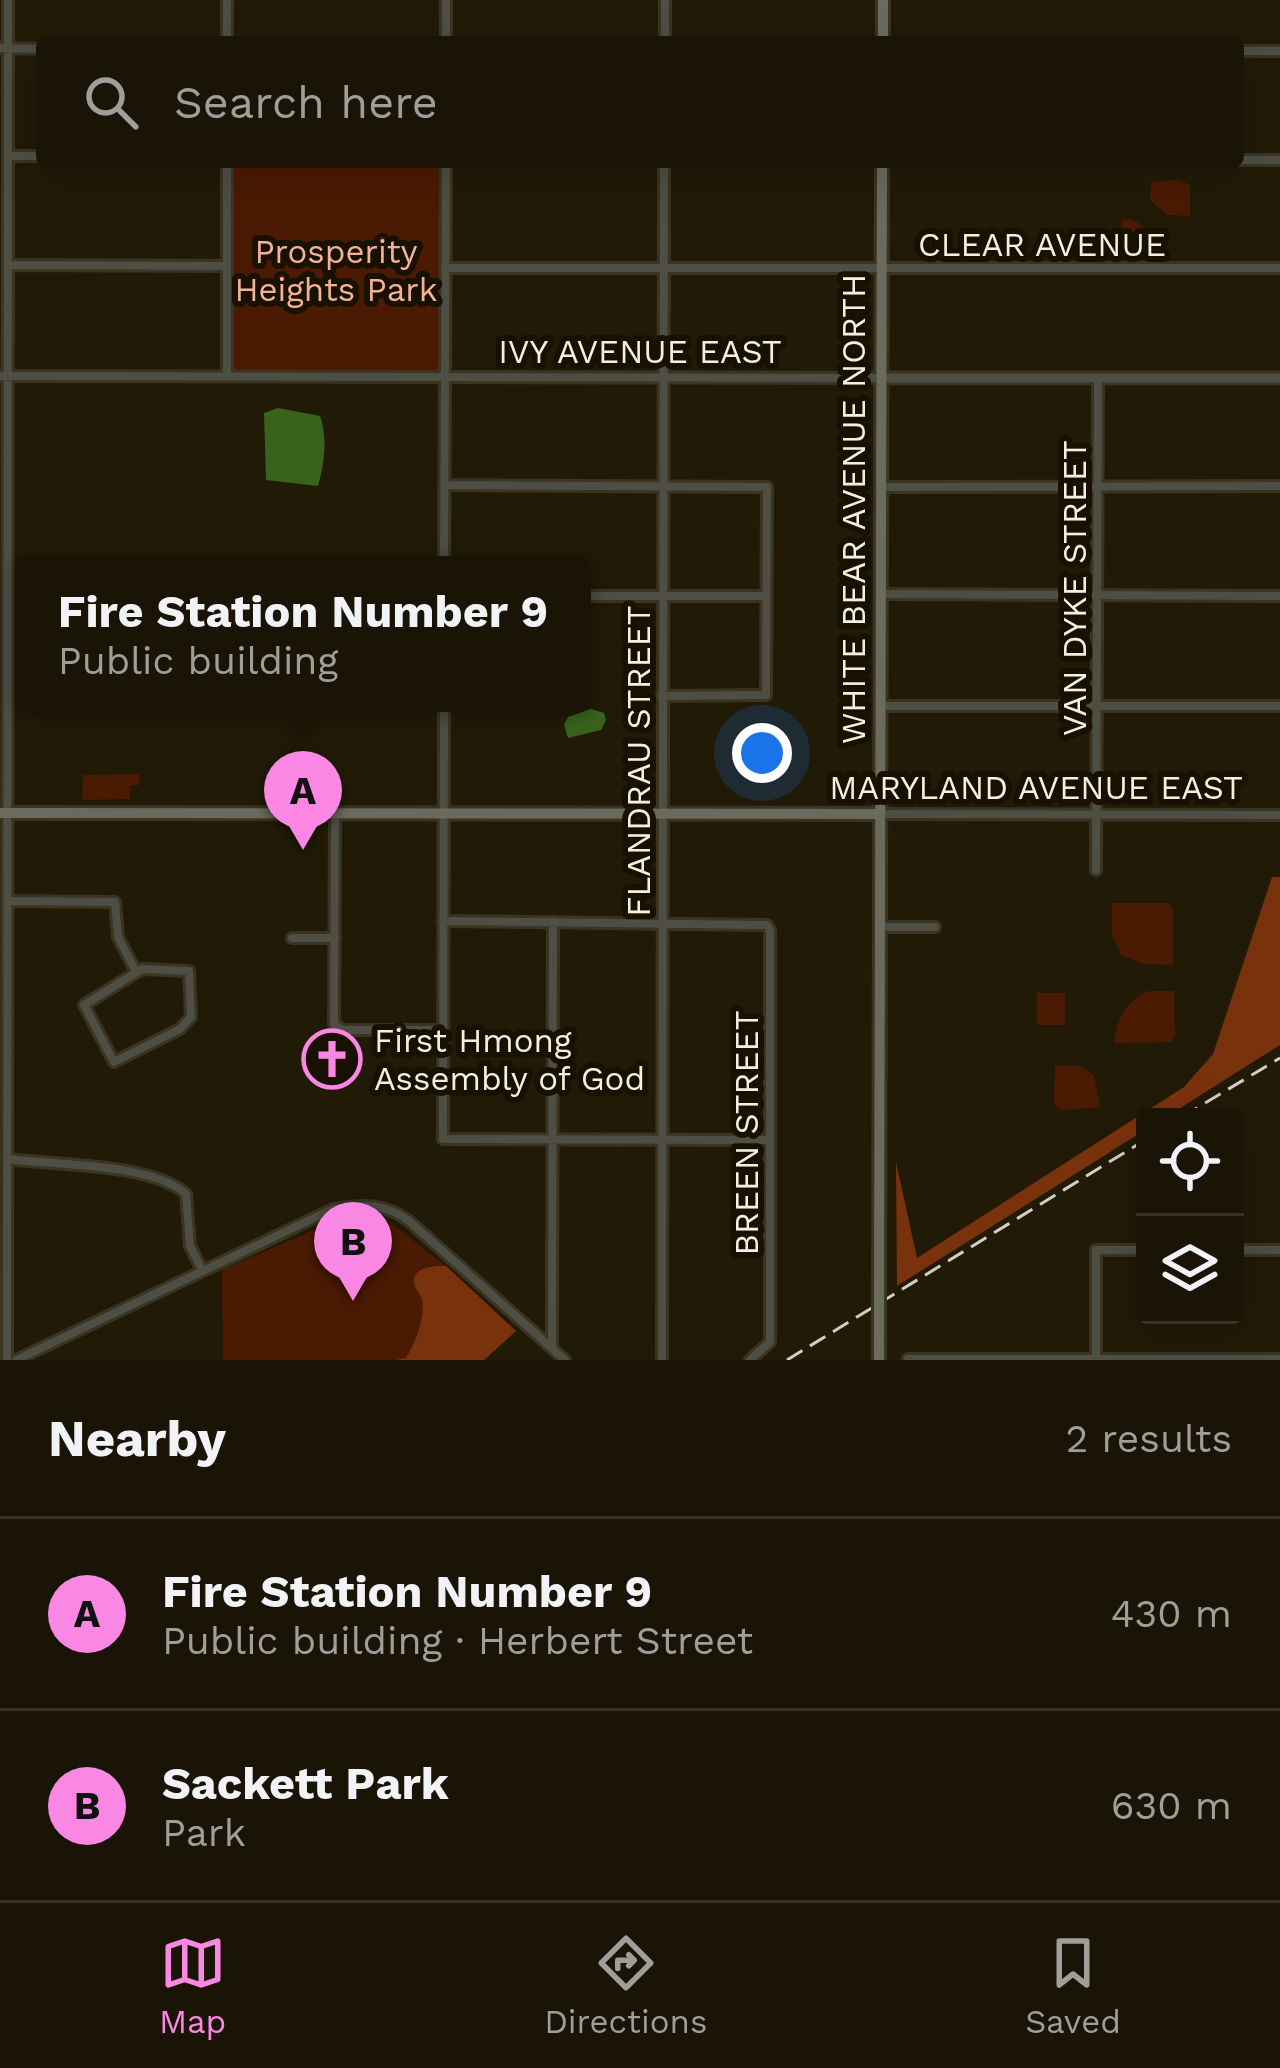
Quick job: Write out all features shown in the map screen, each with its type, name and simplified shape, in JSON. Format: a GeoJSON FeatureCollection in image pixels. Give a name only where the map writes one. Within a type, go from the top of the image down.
{"type":"FeatureCollection","features":[{"type":"Feature","properties":{"kind":"main road"},"geometry":{"type":"LineString","coordinates":[[883,0],[883,36]]}},
{"type":"Feature","properties":{"kind":"main road","name":"WHITE BEAR AVENUE NORTH"},"geometry":{"type":"LineString","coordinates":[[879,1360],[882,168]]}},
{"type":"Feature","properties":{"kind":"main road","name":"MARYLAND AVENUE EAST"},"geometry":{"type":"LineString","coordinates":[[4,813],[878,814]]}},
{"type":"Feature","properties":{"kind":"street"},"geometry":{"type":"LineString","coordinates":[[7,1360],[4,376],[8,156],[4,49],[8,0]]}},
{"type":"Feature","properties":{"kind":"street"},"geometry":{"type":"LineString","coordinates":[[227,0],[227,36]]}},
{"type":"Feature","properties":{"kind":"street"},"geometry":{"type":"LineString","coordinates":[[446,0],[446,36]]}},
{"type":"Feature","properties":{"kind":"street"},"geometry":{"type":"LineString","coordinates":[[665,0],[665,36]]}},
{"type":"Feature","properties":{"kind":"street"},"geometry":{"type":"LineString","coordinates":[[4,49],[36,49]]}},
{"type":"Feature","properties":{"kind":"street"},"geometry":{"type":"LineString","coordinates":[[1244,51],[1280,51]]}},
{"type":"Feature","properties":{"kind":"street"},"geometry":{"type":"LineString","coordinates":[[8,156],[36,156]]}},
{"type":"Feature","properties":{"kind":"street"},"geometry":{"type":"LineString","coordinates":[[1244,160],[1280,160]]}},
{"type":"Feature","properties":{"kind":"street"},"geometry":{"type":"LineString","coordinates":[[226,376],[227,168]]}},
{"type":"Feature","properties":{"kind":"street"},"geometry":{"type":"LineString","coordinates":[[444,556],[446,168]]}},
{"type":"Feature","properties":{"kind":"street","name":"FLANDRAU STREET"},"geometry":{"type":"LineString","coordinates":[[662,1360],[664,168]]}},
{"type":"Feature","properties":{"kind":"street"},"geometry":{"type":"LineString","coordinates":[[8,265],[227,266]]}},
{"type":"Feature","properties":{"kind":"street","name":"CLEAR AVENUE"},"geometry":{"type":"LineString","coordinates":[[445,268],[1280,268]]}},
{"type":"Feature","properties":{"kind":"street","name":"IVY AVENUE EAST"},"geometry":{"type":"LineString","coordinates":[[4,376],[1280,378]]}},
{"type":"Feature","properties":{"kind":"street","name":"VAN DYKE STREET"},"geometry":{"type":"LineString","coordinates":[[1096,870],[1098,378]]}},
{"type":"Feature","properties":{"kind":"street"},"geometry":{"type":"LineString","coordinates":[[445,485],[767,487],[766,694],[662,696]]}},
{"type":"Feature","properties":{"kind":"street"},"geometry":{"type":"LineString","coordinates":[[880,487],[1280,486]]}},
{"type":"Feature","properties":{"kind":"street"},"geometry":{"type":"LineString","coordinates":[[879,595],[1280,596]]}},
{"type":"Feature","properties":{"kind":"street"},"geometry":{"type":"LineString","coordinates":[[591,596],[766,596]]}},
{"type":"Feature","properties":{"kind":"street"},"geometry":{"type":"LineString","coordinates":[[879,706],[1280,706]]}},
{"type":"Feature","properties":{"kind":"street"},"geometry":{"type":"LineString","coordinates":[[444,712],[443,1139],[769,1139]]}},
{"type":"Feature","properties":{"kind":"street"},"geometry":{"type":"LineString","coordinates":[[335,813],[336,1027],[443,1030]]}},
{"type":"Feature","properties":{"kind":"street","name":"MARYLAND AVENUE EAST"},"geometry":{"type":"LineString","coordinates":[[878,814],[1280,815]]}},
{"type":"Feature","properties":{"kind":"street"},"geometry":{"type":"LineString","coordinates":[[8,901],[116,902],[118,937],[136,972]]}},
{"type":"Feature","properties":{"kind":"street"},"geometry":{"type":"LineString","coordinates":[[443,921],[662,922]]}},
{"type":"Feature","properties":{"kind":"street"},"geometry":{"type":"LineString","coordinates":[[552,1348],[553,922]]}},
{"type":"Feature","properties":{"kind":"street","name":"BREEN STREET"},"geometry":{"type":"LineString","coordinates":[[662,922],[767,925],[770,930],[770,1342],[750,1360]]}},
{"type":"Feature","properties":{"kind":"street"},"geometry":{"type":"LineString","coordinates":[[879,927],[935,927]]}},
{"type":"Feature","properties":{"kind":"street"},"geometry":{"type":"LineString","coordinates":[[292,938],[335,938]]}},
{"type":"Feature","properties":{"kind":"street"},"geometry":{"type":"LineString","coordinates":[[148,968],[189,971],[190,1017],[180,1029],[114,1063],[83,1005],[136,972],[148,968]]}},
{"type":"Feature","properties":{"kind":"street"},"geometry":{"type":"LineString","coordinates":[[8,1159],[45,1165],[89,1164],[169,1180],[186,1194],[190,1246],[202,1270]]}},
{"type":"Feature","properties":{"kind":"street"},"geometry":{"type":"LineString","coordinates":[[16,1360],[333,1209],[378,1205],[410,1221],[565,1360]]}},
{"type":"Feature","properties":{"kind":"street"},"geometry":{"type":"LineString","coordinates":[[1096,1359],[1096,1250],[1136,1250]]}},
{"type":"Feature","properties":{"kind":"street"},"geometry":{"type":"LineString","coordinates":[[1244,1250],[1280,1250]]}},
{"type":"Feature","properties":{"kind":"street"},"geometry":{"type":"LineString","coordinates":[[908,1360],[1280,1359]]}},
{"type":"Feature","properties":{"kind":"green space","name":"Prosperity Heights Park"},"geometry":{"type":"Polygon","coordinates":[[[227,168],[446,168],[445,377],[227,376],[227,168]]]}},
{"type":"Feature","properties":{"kind":"green space"},"geometry":{"type":"Polygon","coordinates":[[[1180,180],[1190,185],[1190,216],[1167,215],[1150,200],[1151,181],[1180,180]]]}},
{"type":"Feature","properties":{"kind":"green space"},"geometry":{"type":"Polygon","coordinates":[[[1121,219],[1144,228],[1151,252],[1123,252],[1121,219]]]}},
{"type":"Feature","properties":{"kind":"green space"},"geometry":{"type":"Polygon","coordinates":[[[139,774],[139,785],[130,786],[130,799],[82,800],[83,775],[139,774]]]}},
{"type":"Feature","properties":{"kind":"green space"},"geometry":{"type":"Polygon","coordinates":[[[1112,903],[1167,903],[1173,908],[1173,965],[1144,964],[1121,955],[1112,935],[1112,903]]]}},
{"type":"Feature","properties":{"kind":"green space"},"geometry":{"type":"Polygon","coordinates":[[[1149,991],[1174,991],[1175,1036],[1171,1042],[1114,1043],[1124,1011],[1149,991]]]}},
{"type":"Feature","properties":{"kind":"green space"},"geometry":{"type":"Polygon","coordinates":[[[1037,993],[1065,993],[1065,1025],[1037,1025],[1037,993]]]}},
{"type":"Feature","properties":{"kind":"green space"},"geometry":{"type":"Polygon","coordinates":[[[1055,1066],[1080,1066],[1094,1075],[1100,1107],[1061,1110],[1054,1104],[1055,1066]]]}},
{"type":"Feature","properties":{"kind":"green space"},"geometry":{"type":"Polygon","coordinates":[[[341,1218],[390,1222],[516,1331],[484,1360],[223,1360],[222,1270],[341,1218]]]}},
{"type":"Feature","properties":{"kind":"shaded area"},"geometry":{"type":"Polygon","coordinates":[[[278,408],[320,416],[324,451],[318,486],[266,480],[264,413],[278,408]]]}},
{"type":"Feature","properties":{"kind":"shaded area"},"geometry":{"type":"Polygon","coordinates":[[[591,709],[604,713],[606,720],[601,730],[568,738],[564,725],[568,717],[591,709]]]}},
{"type":"Feature","properties":{"kind":"shaded area"},"geometry":{"type":"Polygon","coordinates":[[[1272,877],[1280,877],[1280,1045],[1180,1108],[1151,1108],[1184,1087],[1213,1054],[1272,877]]]}},
{"type":"Feature","properties":{"kind":"shaded area"},"geometry":{"type":"Polygon","coordinates":[[[1136,1118],[1136,1136],[897,1286],[896,1162],[917,1258],[1136,1118]]]}},
{"type":"Feature","properties":{"kind":"shaded area"},"geometry":{"type":"Polygon","coordinates":[[[446,1266],[516,1331],[484,1360],[396,1360],[406,1358],[421,1323],[422,1300],[414,1285],[417,1273],[446,1266]]]}},
{"type":"Feature","properties":{"kind":"railway"},"geometry":{"type":"LineString","coordinates":[[1197,1108],[1280,1058]]}},
{"type":"Feature","properties":{"kind":"railway"},"geometry":{"type":"LineString","coordinates":[[787,1360],[1136,1146]]}},
{"type":"Feature","properties":{"kind":"place","name":"Fire Station Number 9"},"geometry":{"type":"Point","coordinates":[303,850]}},
{"type":"Feature","properties":{"kind":"place","name":"First Hmong Assembly of God"},"geometry":{"type":"Point","coordinates":[332,1059]}},
{"type":"Feature","properties":{"kind":"place","name":"Sackett Park"},"geometry":{"type":"Point","coordinates":[353,1301]}}]}
